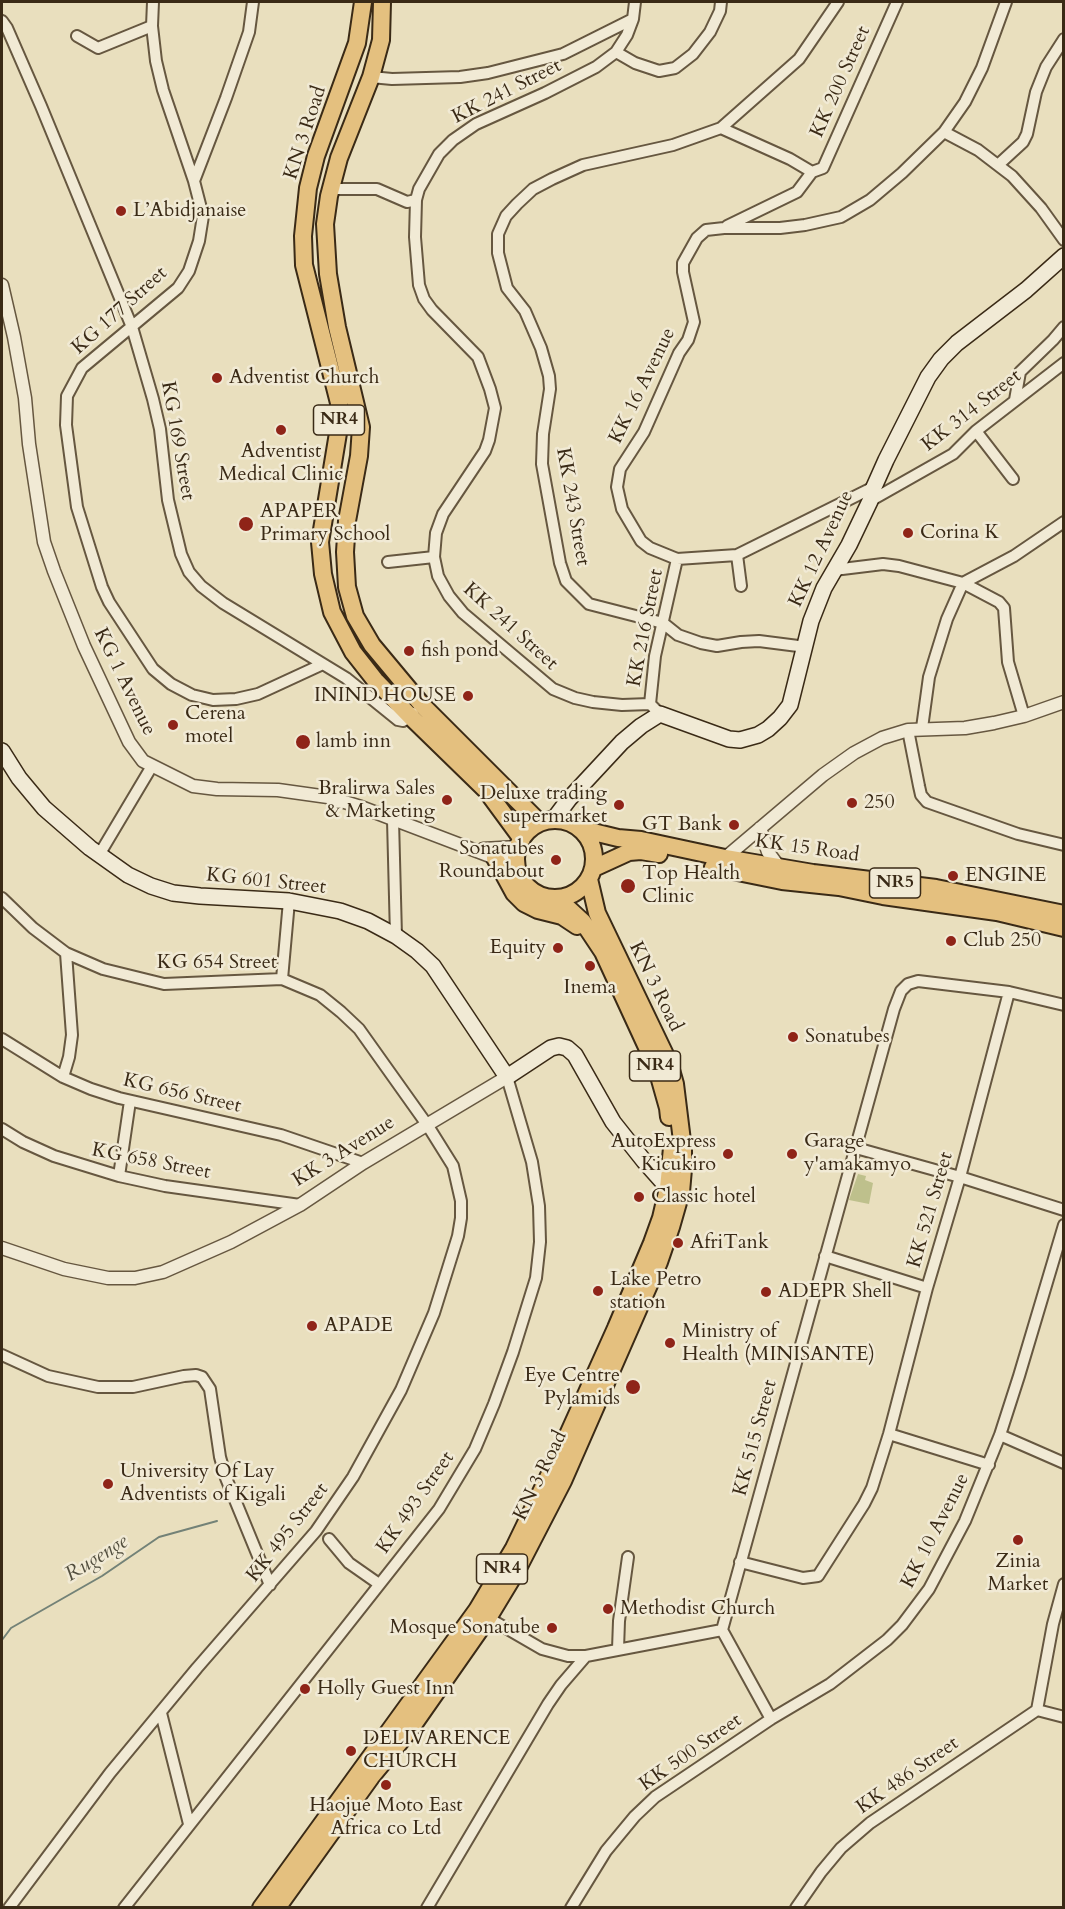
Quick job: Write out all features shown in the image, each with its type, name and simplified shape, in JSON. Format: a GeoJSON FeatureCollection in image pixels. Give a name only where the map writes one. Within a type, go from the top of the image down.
{"type":"FeatureCollection","features":[{"type":"Feature","properties":{"kind":"highway","name":"KN 3 Road"},"geometry":{"type":"LineString","coordinates":[[363,2],[357,43],[316,156],[308,189],[303,236],[306,276],[339,403],[337,443],[320,542],[322,574],[332,612],[353,652],[375,680],[416,710],[491,785]]}},
{"type":"Feature","properties":{"kind":"highway","name":"KN 3 Road"},"geometry":{"type":"LineString","coordinates":[[382,2],[381,40],[371,76],[339,158],[325,224],[328,274],[337,327],[361,427],[359,456],[347,521],[345,552],[347,587],[356,616],[372,645],[416,710]]}},
{"type":"Feature","properties":{"kind":"highway","name":"NR4"},"geometry":{"type":"LineString","coordinates":[[491,785],[547,821],[569,822],[581,829]]}},
{"type":"Feature","properties":{"kind":"highway","name":"NR4"},"geometry":{"type":"LineString","coordinates":[[491,785],[518,849],[523,883],[534,893],[545,898],[558,899]]}},
{"type":"Feature","properties":{"kind":"highway"},"geometry":{"type":"LineString","coordinates":[[518,849],[529,829],[547,821]]}},
{"type":"Feature","properties":{"kind":"highway"},"geometry":{"type":"LineString","coordinates":[[581,829],[590,840],[595,854],[592,874],[604,947]]}},
{"type":"Feature","properties":{"kind":"highway","name":"KK 15 Road"},"geometry":{"type":"LineString","coordinates":[[581,829],[725,858],[936,888],[1064,914]]}},
{"type":"Feature","properties":{"kind":"highway","name":"KK 15 Road"},"geometry":{"type":"LineString","coordinates":[[592,874],[622,854],[641,851],[782,881],[839,887],[883,896],[997,912],[1064,928]]}},
{"type":"Feature","properties":{"kind":"highway"},"geometry":{"type":"LineString","coordinates":[[495,858],[514,893],[524,903],[538,910],[562,916],[574,923],[588,938],[604,947]]}},
{"type":"Feature","properties":{"kind":"highway"},"geometry":{"type":"LineString","coordinates":[[558,899],[570,896],[581,889],[592,874]]}},
{"type":"Feature","properties":{"kind":"highway"},"geometry":{"type":"LineString","coordinates":[[558,899],[583,922],[604,947]]}},
{"type":"Feature","properties":{"kind":"highway","name":"KN 3 Road"},"geometry":{"type":"LineString","coordinates":[[261,1908],[517,1570],[563,1481],[659,1262],[683,1149],[675,1084],[669,1063],[604,947]]}},
{"type":"Feature","properties":{"kind":"highway","name":"KN 3 Road"},"geometry":{"type":"LineString","coordinates":[[604,947],[657,1069],[668,1108],[675,1190]]}},
{"type":"Feature","properties":{"kind":"highway","name":"KN 3 Road"},"geometry":{"type":"LineString","coordinates":[[277,1908],[365,1785],[409,1731],[483,1614]]}},
{"type":"Feature","properties":{"kind":"main road","name":"KK 12 Avenue"},"geometry":{"type":"LineString","coordinates":[[655,709],[729,739],[740,740],[758,735],[768,729],[790,705],[811,621],[928,377],[957,343],[1026,290],[1064,256]]}},
{"type":"Feature","properties":{"kind":"main road"},"geometry":{"type":"LineString","coordinates":[[547,821],[622,742],[642,726],[655,709]]}},
{"type":"Feature","properties":{"kind":"main road","name":"KG 601 Street"},"geometry":{"type":"LineString","coordinates":[[2,751],[19,778],[44,808],[99,855],[151,886],[173,893],[289,901],[340,911],[368,921],[396,936],[433,966],[507,1077]]}},
{"type":"Feature","properties":{"kind":"main road","name":"KK 3 Avenue"},"geometry":{"type":"LineString","coordinates":[[507,1077],[551,1048],[559,1046],[567,1048],[574,1055],[613,1122],[644,1161],[675,1190]]}},
{"type":"Feature","properties":{"kind":"main road"},"geometry":{"type":"LineString","coordinates":[[644,1161],[672,1166]]}},
{"type":"Feature","properties":{"kind":"street","name":"KG 177 Street"},"geometry":{"type":"LineString","coordinates":[[153,2],[152,26],[156,61],[203,216],[199,241],[189,271],[178,288],[82,368],[67,396],[66,425],[77,507],[109,602],[153,669],[171,684],[192,695],[213,700],[236,699],[258,694],[323,664]]}},
{"type":"Feature","properties":{"kind":"street"},"geometry":{"type":"LineString","coordinates":[[194,181],[245,43],[253,2]]}},
{"type":"Feature","properties":{"kind":"street"},"geometry":{"type":"LineString","coordinates":[[635,2],[633,18],[627,34],[615,52],[635,63],[659,71],[675,69],[693,54],[710,32],[720,11],[721,2]]}},
{"type":"Feature","properties":{"kind":"street"},"geometry":{"type":"LineString","coordinates":[[812,172],[790,159],[721,128],[799,59],[838,2]]}},
{"type":"Feature","properties":{"kind":"street","name":"KK 200 Street"},"geometry":{"type":"LineString","coordinates":[[724,228],[796,192],[812,172],[823,168],[897,2]]}},
{"type":"Feature","properties":{"kind":"street","name":"KK 16 Avenue"},"geometry":{"type":"LineString","coordinates":[[872,494],[737,555],[677,559],[650,548],[641,541],[622,509],[617,487],[620,468],[644,432],[688,340],[694,322],[683,263],[687,252],[697,238],[706,230],[780,228],[841,217],[870,200],[944,132],[965,102],[982,68],[1006,2]]}},
{"type":"Feature","properties":{"kind":"street"},"geometry":{"type":"LineString","coordinates":[[371,76],[392,79],[460,77],[488,73],[563,54],[633,18]]}},
{"type":"Feature","properties":{"kind":"street","name":"KG 169 Street"},"geometry":{"type":"LineString","coordinates":[[2,21],[41,106],[132,327],[160,429],[168,500],[181,554],[189,572],[201,586],[223,603],[346,678],[398,720],[403,721],[416,710]]}},
{"type":"Feature","properties":{"kind":"street"},"geometry":{"type":"LineString","coordinates":[[77,36],[98,48],[152,26]]}},
{"type":"Feature","properties":{"kind":"street"},"geometry":{"type":"LineString","coordinates":[[998,165],[1023,142],[1027,134],[1036,92],[1046,66],[1064,39]]}},
{"type":"Feature","properties":{"kind":"street","name":"KK 241 Street"},"geometry":{"type":"LineString","coordinates":[[615,52],[596,67],[476,124],[453,140],[439,154],[419,189],[416,200],[416,258],[419,285],[424,299],[478,357],[495,408],[485,451],[442,514],[436,533],[434,557],[438,576],[448,596],[463,612],[553,689],[593,702],[655,709]]}},
{"type":"Feature","properties":{"kind":"street","name":"KK 243 Street"},"geometry":{"type":"LineString","coordinates":[[721,128],[673,145],[583,165],[533,189],[506,216],[498,234],[498,253],[507,288],[525,311],[541,348],[549,376],[550,389],[543,434],[542,464],[560,563],[566,581],[589,604],[663,623],[678,634],[717,646],[759,641],[806,647]]}},
{"type":"Feature","properties":{"kind":"street"},"geometry":{"type":"LineString","coordinates":[[944,132],[978,150],[1012,176],[1041,207],[1064,240]]}},
{"type":"Feature","properties":{"kind":"street"},"geometry":{"type":"LineString","coordinates":[[331,189],[377,189],[407,202],[416,200]]}},
{"type":"Feature","properties":{"kind":"street","name":"KG 1 Avenue"},"geometry":{"type":"LineString","coordinates":[[2,285],[25,398],[28,444],[44,542],[84,646],[129,742],[143,761],[193,786],[217,789],[278,790],[328,797],[495,858],[518,849]]}},
{"type":"Feature","properties":{"kind":"street"},"geometry":{"type":"LineString","coordinates":[[1015,400],[1020,372],[1064,327]]}},
{"type":"Feature","properties":{"kind":"street","name":"KK 314 Street"},"geometry":{"type":"LineString","coordinates":[[872,494],[952,454],[976,431],[1064,363]]}},
{"type":"Feature","properties":{"kind":"street"},"geometry":{"type":"LineString","coordinates":[[976,431],[1013,479]]}},
{"type":"Feature","properties":{"kind":"street"},"geometry":{"type":"LineString","coordinates":[[922,729],[929,677],[947,619],[963,583],[1014,556],[1064,522]]}},
{"type":"Feature","properties":{"kind":"street"},"geometry":{"type":"LineString","coordinates":[[737,555],[741,586]]}},
{"type":"Feature","properties":{"kind":"street"},"geometry":{"type":"LineString","coordinates":[[387,562],[434,557]]}},
{"type":"Feature","properties":{"kind":"street","name":"KK 216 Street"},"geometry":{"type":"LineString","coordinates":[[655,709],[655,657],[677,559]]}},
{"type":"Feature","properties":{"kind":"street"},"geometry":{"type":"LineString","coordinates":[[834,570],[883,564],[899,566],[963,583],[999,602],[1004,608],[1008,662],[1024,716]]}},
{"type":"Feature","properties":{"kind":"street"},"geometry":{"type":"LineString","coordinates":[[725,858],[823,775],[854,753],[882,738],[908,730],[965,728],[1024,716],[1064,702]]}},
{"type":"Feature","properties":{"kind":"street"},"geometry":{"type":"LineString","coordinates":[[908,730],[921,795],[927,802],[1018,834],[1064,844]]}},
{"type":"Feature","properties":{"kind":"street"},"geometry":{"type":"LineString","coordinates":[[99,855],[152,766]]}},
{"type":"Feature","properties":{"kind":"street"},"geometry":{"type":"LineString","coordinates":[[393,820],[396,936]]}},
{"type":"Feature","properties":{"kind":"street"},"geometry":{"type":"LineString","coordinates":[[760,828],[768,852],[779,867]]}},
{"type":"Feature","properties":{"kind":"street","name":"KG 1 Avenue"},"geometry":{"type":"LineString","coordinates":[[470,847],[518,849]]}},
{"type":"Feature","properties":{"kind":"street","name":"KG 654 Street"},"geometry":{"type":"LineString","coordinates":[[2,898],[33,928],[66,953],[103,969],[164,984],[282,979],[320,995],[358,1029],[428,1126]]}},
{"type":"Feature","properties":{"kind":"street"},"geometry":{"type":"LineString","coordinates":[[282,979],[289,901]]}},
{"type":"Feature","properties":{"kind":"street"},"geometry":{"type":"LineString","coordinates":[[63,1077],[72,1035],[66,953]]}},
{"type":"Feature","properties":{"kind":"street","name":"KK 515 Street"},"geometry":{"type":"LineString","coordinates":[[722,1630],[894,1009],[901,991],[908,984],[918,981],[1009,992]]}},
{"type":"Feature","properties":{"kind":"street"},"geometry":{"type":"LineString","coordinates":[[1009,992],[1064,1005]]}},
{"type":"Feature","properties":{"kind":"street","name":"KK 521 Street"},"geometry":{"type":"LineString","coordinates":[[740,1562],[803,1578],[818,1576],[873,1488],[1009,992]]}},
{"type":"Feature","properties":{"kind":"street","name":"KG 656 Street"},"geometry":{"type":"LineString","coordinates":[[2,1039],[63,1077],[91,1089],[130,1101],[281,1135],[363,1164]]}},
{"type":"Feature","properties":{"kind":"street","name":"KK 3 Avenue"},"geometry":{"type":"LineString","coordinates":[[2,1248],[83,1274],[108,1278],[135,1278],[163,1272],[197,1258],[300,1204],[507,1077]]}},
{"type":"Feature","properties":{"kind":"street","name":"KK 493 Street"},"geometry":{"type":"LineString","coordinates":[[124,1908],[439,1509],[475,1449],[513,1352],[536,1278],[540,1242],[540,1206],[532,1162],[523,1124],[507,1077]]}},
{"type":"Feature","properties":{"kind":"street"},"geometry":{"type":"LineString","coordinates":[[118,1176],[130,1101]]}},
{"type":"Feature","properties":{"kind":"street","name":"KK 495 Street"},"geometry":{"type":"LineString","coordinates":[[9,1908],[110,1773],[315,1531],[353,1477],[401,1390],[437,1303],[458,1236],[461,1218],[461,1201],[453,1166],[428,1126]]}},
{"type":"Feature","properties":{"kind":"street","name":"KG 658 Street"},"geometry":{"type":"LineString","coordinates":[[2,1130],[54,1156],[118,1176],[165,1186],[300,1204]]}},
{"type":"Feature","properties":{"kind":"street"},"geometry":{"type":"LineString","coordinates":[[856,1148],[960,1177],[1064,1210]]}},
{"type":"Feature","properties":{"kind":"street","name":"KK 10 Avenue"},"geometry":{"type":"LineString","coordinates":[[771,1719],[859,1663],[887,1640],[902,1625],[929,1589],[965,1521],[1000,1435],[1064,1225]]}},
{"type":"Feature","properties":{"kind":"street"},"geometry":{"type":"LineString","coordinates":[[825,1256],[927,1288]]}},
{"type":"Feature","properties":{"kind":"street"},"geometry":{"type":"LineString","coordinates":[[2,1355],[48,1376],[98,1387],[133,1387],[184,1376],[202,1377],[210,1389],[220,1456],[226,1478],[270,1585]]}},
{"type":"Feature","properties":{"kind":"street"},"geometry":{"type":"LineString","coordinates":[[889,1434],[989,1464]]}},
{"type":"Feature","properties":{"kind":"street"},"geometry":{"type":"LineString","coordinates":[[1000,1435],[1064,1463]]}},
{"type":"Feature","properties":{"kind":"street"},"geometry":{"type":"LineString","coordinates":[[328,1539],[349,1563],[379,1584]]}},
{"type":"Feature","properties":{"kind":"street"},"geometry":{"type":"LineString","coordinates":[[618,1649],[618,1621],[628,1557]]}},
{"type":"Feature","properties":{"kind":"street"},"geometry":{"type":"LineString","coordinates":[[1064,1584],[1053,1624],[1037,1710],[1064,1717]]}},
{"type":"Feature","properties":{"kind":"street"},"geometry":{"type":"LineString","coordinates":[[483,1614],[542,1649],[568,1656],[586,1656],[722,1630],[771,1719]]}},
{"type":"Feature","properties":{"kind":"street"},"geometry":{"type":"LineString","coordinates":[[427,1908],[548,1704],[586,1656]]}},
{"type":"Feature","properties":{"kind":"street","name":"KK 486 Street"},"geometry":{"type":"LineString","coordinates":[[796,1908],[841,1848],[870,1823],[1037,1710]]}},
{"type":"Feature","properties":{"kind":"street"},"geometry":{"type":"LineString","coordinates":[[161,1713],[189,1824]]}},
{"type":"Feature","properties":{"kind":"street","name":"KK 500 Street"},"geometry":{"type":"LineString","coordinates":[[571,1908],[606,1851],[635,1816],[655,1797],[771,1719]]}},
{"type":"Feature","properties":{"kind":"green space"},"geometry":{"type":"Polygon","coordinates":[[[858,1174],[866,1176],[865,1180],[873,1183],[869,1204],[849,1200],[858,1174]]]}},
{"type":"Feature","properties":{"kind":"waterway","name":"Rugenge"},"geometry":{"type":"LineString","coordinates":[[2,1640],[11,1628],[102,1576],[159,1537],[217,1521]]}},
{"type":"Feature","properties":{"kind":"place","name":"L’Abidjanaise"},"geometry":{"type":"Point","coordinates":[121,211]}},
{"type":"Feature","properties":{"kind":"place","name":"Adventist Church"},"geometry":{"type":"Point","coordinates":[217,378]}},
{"type":"Feature","properties":{"kind":"place","name":"Adventist Medical Clinic"},"geometry":{"type":"Point","coordinates":[281,430]}},
{"type":"Feature","properties":{"kind":"place","name":"APAPER Primary School"},"geometry":{"type":"Point","coordinates":[246,524]}},
{"type":"Feature","properties":{"kind":"place","name":"Corina K"},"geometry":{"type":"Point","coordinates":[908,533]}},
{"type":"Feature","properties":{"kind":"place","name":"fish pond"},"geometry":{"type":"Point","coordinates":[409,651]}},
{"type":"Feature","properties":{"kind":"place","name":"ININD HOUSE"},"geometry":{"type":"Point","coordinates":[468,696]}},
{"type":"Feature","properties":{"kind":"place","name":"Cerena motel"},"geometry":{"type":"Point","coordinates":[173,725]}},
{"type":"Feature","properties":{"kind":"place","name":"lamb inn"},"geometry":{"type":"Point","coordinates":[303,742]}},
{"type":"Feature","properties":{"kind":"place","name":"Bralirwa Sales & Marketing"},"geometry":{"type":"Point","coordinates":[447,800]}},
{"type":"Feature","properties":{"kind":"place","name":"250"},"geometry":{"type":"Point","coordinates":[852,803]}},
{"type":"Feature","properties":{"kind":"place","name":"Deluxe trading supermarket"},"geometry":{"type":"Point","coordinates":[619,805]}},
{"type":"Feature","properties":{"kind":"place","name":"GT Bank"},"geometry":{"type":"Point","coordinates":[734,825]}},
{"type":"Feature","properties":{"kind":"place","name":"Sonatubes Roundabout"},"geometry":{"type":"Point","coordinates":[556,860]}},
{"type":"Feature","properties":{"kind":"place","name":"ENGINE"},"geometry":{"type":"Point","coordinates":[953,876]}},
{"type":"Feature","properties":{"kind":"place","name":"Top Health Clinic"},"geometry":{"type":"Point","coordinates":[628,886]}},
{"type":"Feature","properties":{"kind":"place","name":"Club 250"},"geometry":{"type":"Point","coordinates":[951,941]}},
{"type":"Feature","properties":{"kind":"place","name":"Equity"},"geometry":{"type":"Point","coordinates":[558,948]}},
{"type":"Feature","properties":{"kind":"place","name":"Inema"},"geometry":{"type":"Point","coordinates":[590,966]}},
{"type":"Feature","properties":{"kind":"place","name":"Sonatubes"},"geometry":{"type":"Point","coordinates":[793,1037]}},
{"type":"Feature","properties":{"kind":"place","name":"AutoExpress Kicukiro"},"geometry":{"type":"Point","coordinates":[728,1154]}},
{"type":"Feature","properties":{"kind":"place","name":"Garage y'amakamyo"},"geometry":{"type":"Point","coordinates":[792,1154]}},
{"type":"Feature","properties":{"kind":"place","name":"Classic hotel"},"geometry":{"type":"Point","coordinates":[639,1197]}},
{"type":"Feature","properties":{"kind":"place","name":"AfriTank"},"geometry":{"type":"Point","coordinates":[678,1243]}},
{"type":"Feature","properties":{"kind":"place","name":"Lake Petro station"},"geometry":{"type":"Point","coordinates":[598,1291]}},
{"type":"Feature","properties":{"kind":"place","name":"ADEPR Shell"},"geometry":{"type":"Point","coordinates":[766,1292]}},
{"type":"Feature","properties":{"kind":"place","name":"APADE"},"geometry":{"type":"Point","coordinates":[312,1326]}},
{"type":"Feature","properties":{"kind":"place","name":"Ministry of Health (MINISANTE)"},"geometry":{"type":"Point","coordinates":[670,1343]}},
{"type":"Feature","properties":{"kind":"place","name":"Eye Centre Pylamids"},"geometry":{"type":"Point","coordinates":[633,1387]}},
{"type":"Feature","properties":{"kind":"place","name":"University Of Lay Adventists of Kigali"},"geometry":{"type":"Point","coordinates":[108,1484]}},
{"type":"Feature","properties":{"kind":"place","name":"Zinia Market"},"geometry":{"type":"Point","coordinates":[1018,1540]}},
{"type":"Feature","properties":{"kind":"place","name":"Methodist Church"},"geometry":{"type":"Point","coordinates":[608,1609]}},
{"type":"Feature","properties":{"kind":"place","name":"Mosque Sonatube"},"geometry":{"type":"Point","coordinates":[552,1628]}},
{"type":"Feature","properties":{"kind":"place","name":"Holly Guest Inn"},"geometry":{"type":"Point","coordinates":[305,1689]}},
{"type":"Feature","properties":{"kind":"place","name":"DELIVARENCE CHURCH"},"geometry":{"type":"Point","coordinates":[351,1751]}},
{"type":"Feature","properties":{"kind":"place","name":"Haojue Moto East Africa co Ltd"},"geometry":{"type":"Point","coordinates":[386,1785]}}]}
